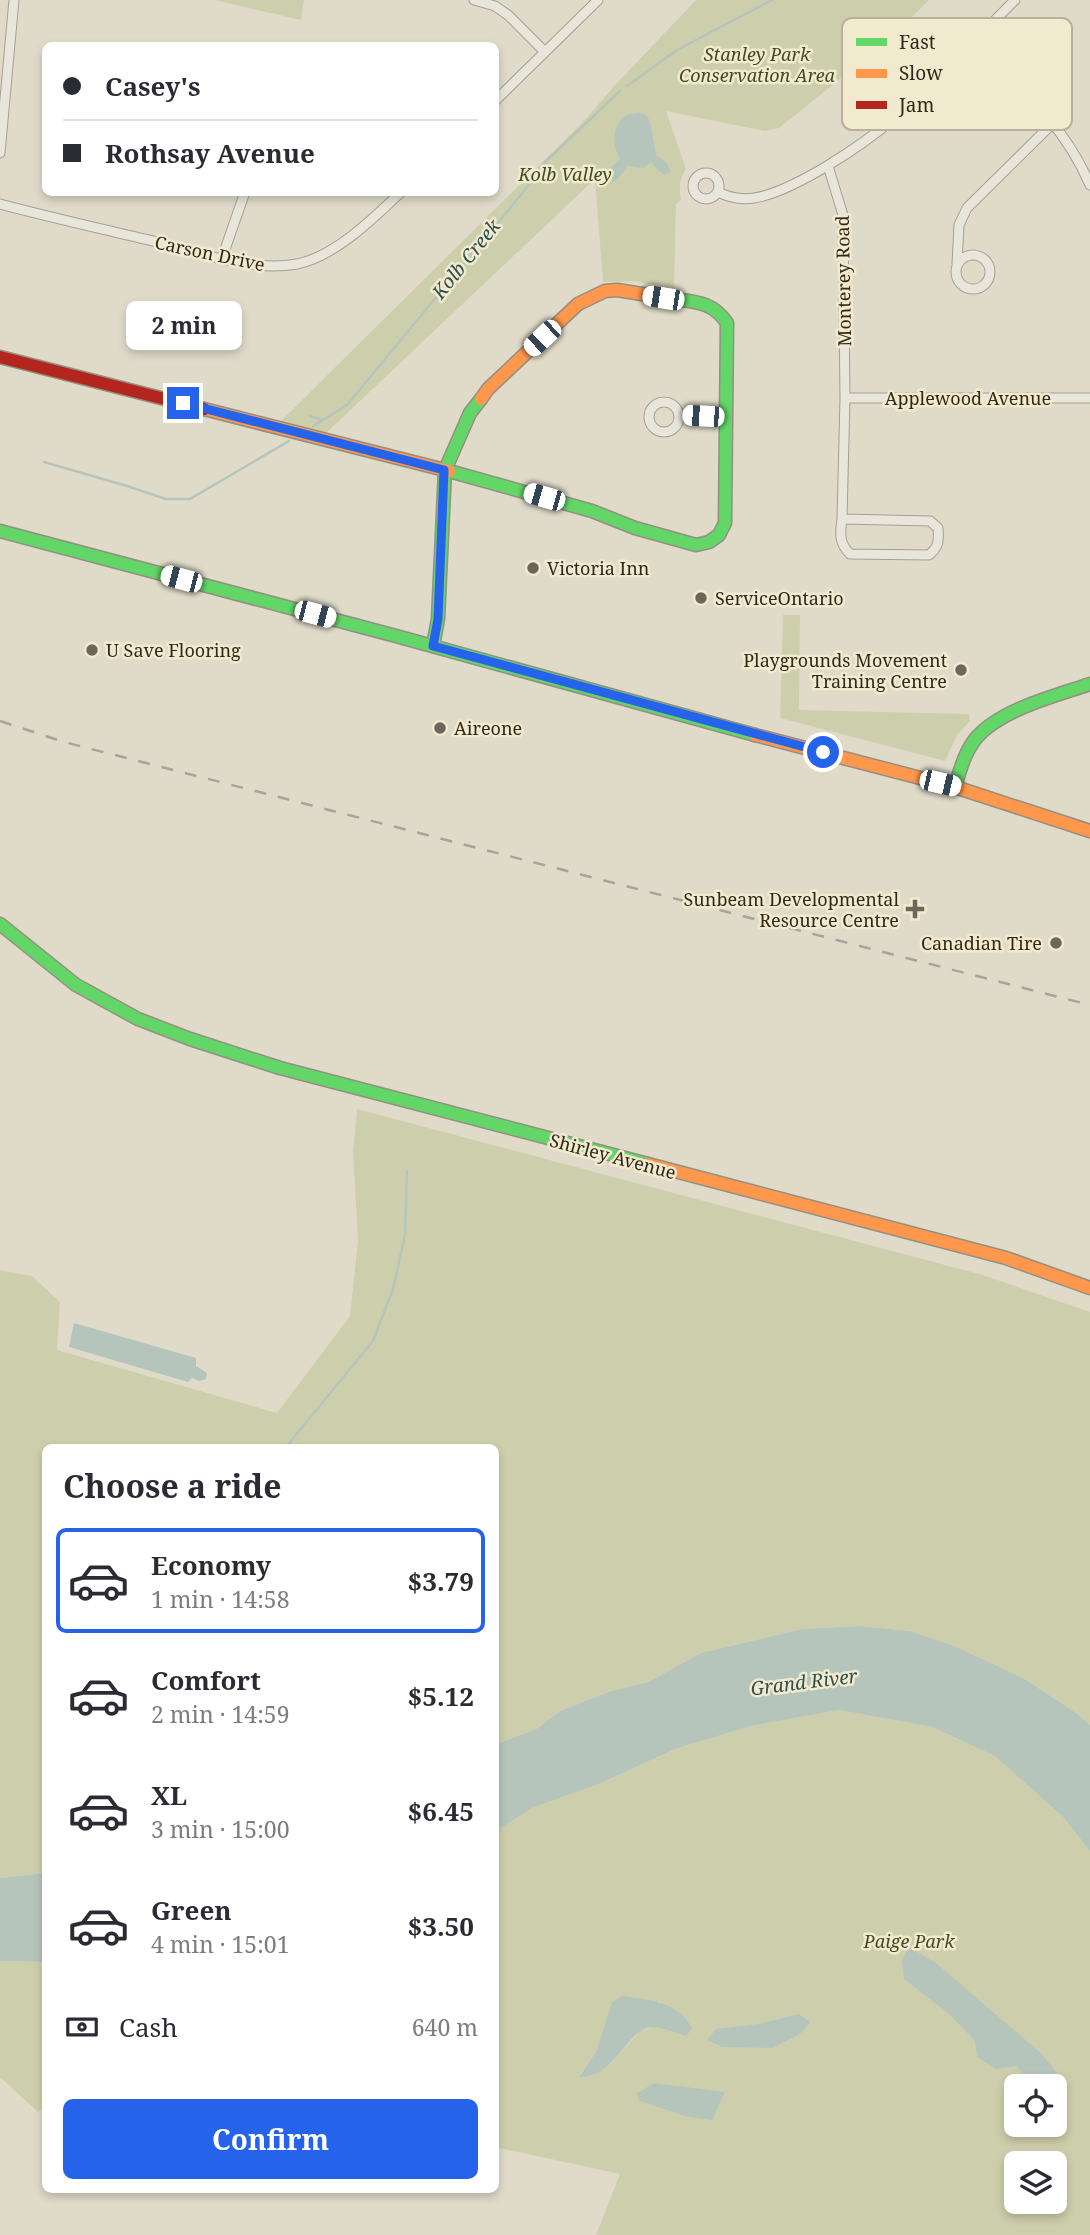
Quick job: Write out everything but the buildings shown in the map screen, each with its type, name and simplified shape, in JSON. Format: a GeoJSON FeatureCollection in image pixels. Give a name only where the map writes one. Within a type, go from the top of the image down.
{"type":"FeatureCollection","features":[{"type":"Feature","properties":{"kind":"main road"},"geometry":{"type":"LineString","coordinates":[[0,357],[444,470],[592,511],[635,528],[696,545],[709,542],[719,535],[725,523],[727,323],[720,312],[710,305],[617,290],[605,291],[578,304],[488,389],[470,413],[444,470],[438,619],[433,646]]}},
{"type":"Feature","properties":{"kind":"main road"},"geometry":{"type":"LineString","coordinates":[[0,531],[955,787],[1090,831]]}},
{"type":"Feature","properties":{"kind":"main road"},"geometry":{"type":"LineString","coordinates":[[955,787],[968,751],[987,727],[1005,717],[1090,684]]}},
{"type":"Feature","properties":{"kind":"main road","name":"Shirley Avenue"},"geometry":{"type":"LineString","coordinates":[[0,923],[76,985],[158,1028],[279,1068],[1006,1258],[1090,1288]]}},
{"type":"Feature","properties":{"kind":"street"},"geometry":{"type":"LineString","coordinates":[[0,153],[14,0]]}},
{"type":"Feature","properties":{"kind":"street"},"geometry":{"type":"LineString","coordinates":[[474,0],[495,6],[508,15],[545,52]]}},
{"type":"Feature","properties":{"kind":"street"},"geometry":{"type":"LineString","coordinates":[[499,97],[598,0]]}},
{"type":"Feature","properties":{"kind":"street"},"geometry":{"type":"LineString","coordinates":[[997,18],[1015,0]]}},
{"type":"Feature","properties":{"kind":"street"},"geometry":{"type":"LineString","coordinates":[[718,192],[727,197],[741,199],[757,198],[783,189],[828,166],[878,130]]}},
{"type":"Feature","properties":{"kind":"street"},"geometry":{"type":"LineString","coordinates":[[957,264],[959,225],[967,208],[1046,130]]}},
{"type":"Feature","properties":{"kind":"street"},"geometry":{"type":"LineString","coordinates":[[1059,130],[1078,157],[1090,185]]}},
{"type":"Feature","properties":{"kind":"street","name":"Monterey Road"},"geometry":{"type":"LineString","coordinates":[[828,166],[844,215],[845,398],[842,519],[839,536],[843,547],[850,554],[929,555],[936,550],[939,540],[938,528],[930,521],[842,519]]}},
{"type":"Feature","properties":{"kind":"street"},"geometry":{"type":"LineString","coordinates":[[222,258],[244,196]]}},
{"type":"Feature","properties":{"kind":"street","name":"Carson Drive"},"geometry":{"type":"LineString","coordinates":[[0,204],[268,267],[299,264],[337,247],[397,196]]}},
{"type":"Feature","properties":{"kind":"street","name":"Applewood Avenue"},"geometry":{"type":"LineString","coordinates":[[845,398],[1090,398]]}},
{"type":"Feature","properties":{"kind":"street"},"geometry":{"type":"LineString","coordinates":[[679,415],[727,418]]}},
{"type":"Feature","properties":{"kind":"green space"},"geometry":{"type":"Polygon","coordinates":[[[214,0],[304,0],[301,20],[214,0]]]}},
{"type":"Feature","properties":{"kind":"green space"},"geometry":{"type":"Polygon","coordinates":[[[696,0],[929,0],[911,18],[842,18],[842,77],[779,128],[765,131],[666,111],[686,169],[680,184],[681,200],[676,204],[674,288],[634,281],[603,282],[595,179],[324,435],[280,422],[582,123],[696,0]]]}},
{"type":"Feature","properties":{"kind":"green space"},"geometry":{"type":"Polygon","coordinates":[[[783,615],[800,615],[799,710],[969,714],[970,721],[957,735],[945,761],[780,718],[783,615]]]}},
{"type":"Feature","properties":{"kind":"green space"},"geometry":{"type":"Polygon","coordinates":[[[357,1109],[983,1275],[1090,1312],[1090,1725],[1023,1678],[910,1631],[860,1626],[802,1629],[701,1653],[648,1682],[611,1691],[560,1711],[538,1728],[499,1743],[499,1444],[42,1444],[42,1873],[0,1878],[0,1270],[32,1276],[60,1302],[57,1350],[277,1413],[350,1316],[358,1241],[353,1153],[357,1109]]]}},
{"type":"Feature","properties":{"kind":"green space","name":"Paige Park"},"geometry":{"type":"Polygon","coordinates":[[[839,1710],[932,1727],[995,1756],[1063,1817],[1090,1851],[1090,2235],[596,2235],[620,2174],[499,2148],[499,1829],[532,1808],[599,1784],[675,1749],[751,1726],[839,1710]],[[660,2001],[597,2050],[579,2076],[611,2064],[641,2030],[653,2027],[660,2001]]]}},
{"type":"Feature","properties":{"kind":"green space"},"geometry":{"type":"Polygon","coordinates":[[[0,1961],[42,1962],[42,2109],[38,2112],[0,2077],[0,1961]]]}},
{"type":"Feature","properties":{"kind":"water"},"geometry":{"type":"Polygon","coordinates":[[[627,115],[646,115],[650,121],[656,155],[667,163],[671,172],[665,175],[651,162],[643,168],[628,166],[616,181],[612,181],[606,174],[620,159],[614,141],[618,124],[627,115]]]}},
{"type":"Feature","properties":{"kind":"water"},"geometry":{"type":"Polygon","coordinates":[[[74,1323],[196,1358],[196,1366],[207,1373],[206,1379],[199,1381],[192,1378],[188,1382],[69,1347],[74,1323]]]}},
{"type":"Feature","properties":{"kind":"water","name":"Grand River"},"geometry":{"type":"Polygon","coordinates":[[[860,1626],[910,1631],[956,1647],[1023,1678],[1075,1712],[1090,1725],[1090,1851],[1063,1817],[995,1756],[932,1727],[839,1710],[751,1726],[675,1749],[599,1784],[532,1808],[499,1829],[499,1743],[538,1728],[560,1711],[611,1691],[648,1682],[701,1653],[802,1629],[860,1626]]]}},
{"type":"Feature","properties":{"kind":"water"},"geometry":{"type":"Polygon","coordinates":[[[42,1873],[42,1962],[0,1961],[0,1878],[42,1873]]]}},
{"type":"Feature","properties":{"kind":"water"},"geometry":{"type":"Polygon","coordinates":[[[909,1947],[936,1963],[1042,2054],[1058,2074],[1024,2074],[1016,2066],[995,2069],[977,2057],[975,2041],[949,2014],[904,1979],[902,1960],[909,1947]]]}},
{"type":"Feature","properties":{"kind":"water"},"geometry":{"type":"Polygon","coordinates":[[[622,1996],[672,2007],[687,2020],[692,2029],[686,2036],[653,2027],[644,2029],[603,2069],[592,2075],[579,2077],[597,2050],[612,2002],[622,1996]]]}},
{"type":"Feature","properties":{"kind":"water"},"geometry":{"type":"Polygon","coordinates":[[[799,2014],[810,2022],[801,2033],[773,2048],[722,2047],[707,2040],[716,2029],[758,2024],[799,2014]]]}},
{"type":"Feature","properties":{"kind":"water"},"geometry":{"type":"Polygon","coordinates":[[[654,2083],[725,2092],[712,2120],[688,2117],[640,2101],[636,2094],[654,2083]]]}},
{"type":"Feature","properties":{"kind":"waterway","name":"Kolb Creek"},"geometry":{"type":"LineString","coordinates":[[627,86],[677,50],[772,0]]}},
{"type":"Feature","properties":{"kind":"waterway","name":"Kolb Creek"},"geometry":{"type":"LineString","coordinates":[[313,426],[347,405],[525,190],[544,163],[620,91]]}},
{"type":"Feature","properties":{"kind":"waterway"},"geometry":{"type":"LineString","coordinates":[[310,416],[322,420]]}},
{"type":"Feature","properties":{"kind":"waterway","name":"Kolb Creek"},"geometry":{"type":"LineString","coordinates":[[44,462],[166,499],[190,499],[289,441]]}},
{"type":"Feature","properties":{"kind":"waterway"},"geometry":{"type":"LineString","coordinates":[[288,1444],[373,1341],[393,1289],[405,1235],[407,1171]]}},
{"type":"Feature","properties":{"kind":"railway"},"geometry":{"type":"LineString","coordinates":[[0,721],[64,742],[1090,1005]]}},
{"type":"Feature","properties":{"kind":"traffic: fast"},"geometry":{"type":"LineString","coordinates":[[449,471],[592,511],[635,528],[696,545],[709,542],[719,535],[725,523],[727,323],[708,306],[667,298]]}},
{"type":"Feature","properties":{"kind":"traffic: fast"},"geometry":{"type":"LineString","coordinates":[[433,646],[438,619],[445,470],[470,413],[481,399]]}},
{"type":"Feature","properties":{"kind":"traffic: fast"},"geometry":{"type":"LineString","coordinates":[[0,531],[755,735]]}},
{"type":"Feature","properties":{"kind":"traffic: fast"},"geometry":{"type":"LineString","coordinates":[[955,787],[969,748],[988,727],[1030,704],[1090,684]]}},
{"type":"Feature","properties":{"kind":"traffic: fast"},"geometry":{"type":"LineString","coordinates":[[0,924],[76,985],[138,1019],[190,1039],[280,1068],[648,1164]]}},
{"type":"Feature","properties":{"kind":"traffic: slow"},"geometry":{"type":"LineString","coordinates":[[481,399],[488,389],[578,304],[605,291],[617,290],[667,298]]}},
{"type":"Feature","properties":{"kind":"traffic: slow"},"geometry":{"type":"LineString","coordinates":[[204,409],[449,471]]}},
{"type":"Feature","properties":{"kind":"traffic: slow"},"geometry":{"type":"LineString","coordinates":[[755,735],[955,787],[1090,831]]}},
{"type":"Feature","properties":{"kind":"traffic: slow"},"geometry":{"type":"LineString","coordinates":[[648,1164],[1006,1258],[1090,1288]]}},
{"type":"Feature","properties":{"kind":"traffic: jam"},"geometry":{"type":"LineString","coordinates":[[0,357],[204,409]]}},
{"type":"Feature","properties":{"kind":"place","name":"Victoria Inn"},"geometry":{"type":"Point","coordinates":[533,568]}},
{"type":"Feature","properties":{"kind":"place","name":"ServiceOntario"},"geometry":{"type":"Point","coordinates":[701,598]}},
{"type":"Feature","properties":{"kind":"place","name":"U Save Flooring"},"geometry":{"type":"Point","coordinates":[92,650]}},
{"type":"Feature","properties":{"kind":"place","name":"Playgrounds Movement Training Centre"},"geometry":{"type":"Point","coordinates":[961,670]}},
{"type":"Feature","properties":{"kind":"place","name":"Aireone"},"geometry":{"type":"Point","coordinates":[440,728]}},
{"type":"Feature","properties":{"kind":"place","name":"Sunbeam Developmental Resource Centre"},"geometry":{"type":"Point","coordinates":[915,909]}},
{"type":"Feature","properties":{"kind":"place","name":"Canadian Tire"},"geometry":{"type":"Point","coordinates":[1056,943]}},
{"type":"Feature","properties":{"kind":"route"},"geometry":{"type":"LineString","coordinates":[[183,403],[444,470],[438,619],[433,646],[823,752]]}},
{"type":"Feature","properties":{"kind":"park label","name":"Stanley Park Conservation Area"},"geometry":{"type":"Point","coordinates":[757,64]}},
{"type":"Feature","properties":{"kind":"park label","name":"Kolb Valley"},"geometry":{"type":"Point","coordinates":[565,174]}}]}
